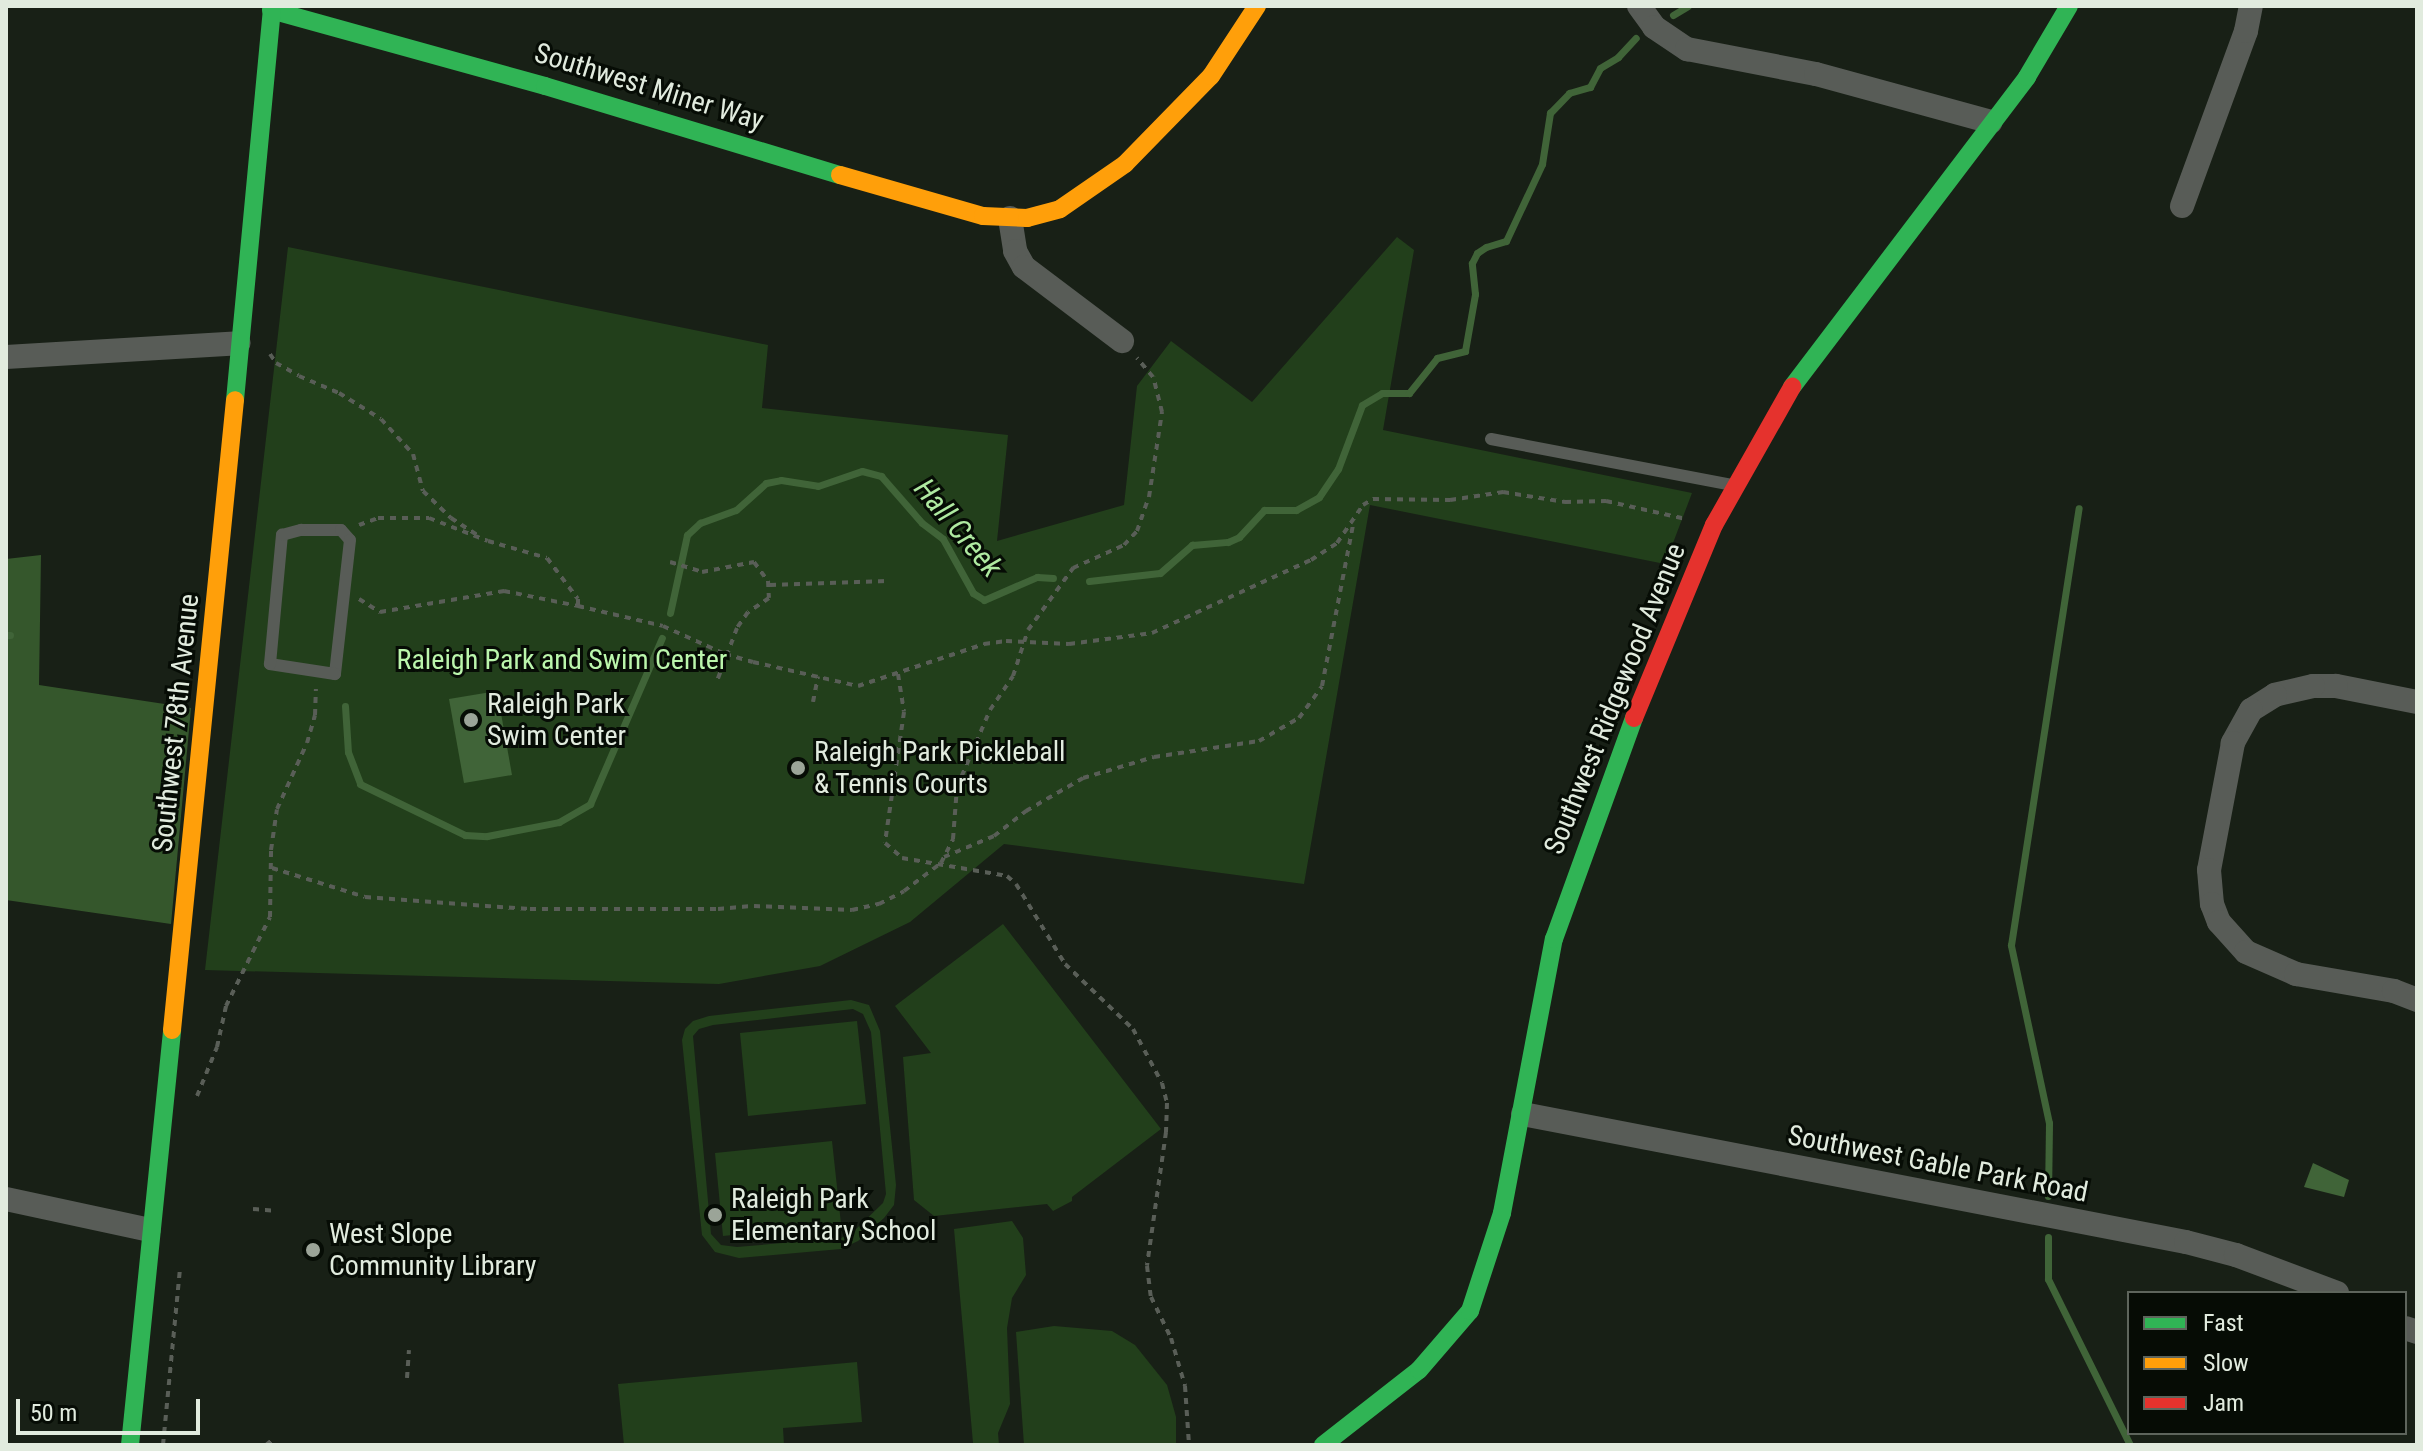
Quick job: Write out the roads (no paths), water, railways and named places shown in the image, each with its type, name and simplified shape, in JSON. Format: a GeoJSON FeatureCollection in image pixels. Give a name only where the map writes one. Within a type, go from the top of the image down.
{"type":"FeatureCollection","features":[{"type":"Feature","properties":{"kind":"street","name":"Southwest Miner Way"},"geometry":{"type":"LineString","coordinates":[[272,8],[545,86],[945,207],[1027,218],[1060,209],[1125,164],[1211,76],[1257,6]]}},
{"type":"Feature","properties":{"kind":"street"},"geometry":{"type":"LineString","coordinates":[[1639,6],[1654,27],[1687,49],[1816,74],[1991,122]]}},
{"type":"Feature","properties":{"kind":"street","name":"Southwest Ridgewood Avenue"},"geometry":{"type":"LineString","coordinates":[[1323,1445],[1419,1370],[1458,1329],[1470,1311],[1484,1276],[1502,1213],[1523,1114],[1545,972],[1554,939],[1637,708],[1734,485],[1800,373],[2027,77],[2069,6]]}},
{"type":"Feature","properties":{"kind":"street"},"geometry":{"type":"LineString","coordinates":[[2182,206],[2246,31],[2251,6]]}},
{"type":"Feature","properties":{"kind":"street","name":"Southwest 78th Avenue"},"geometry":{"type":"LineString","coordinates":[[130,1445],[272,8]]}},
{"type":"Feature","properties":{"kind":"street"},"geometry":{"type":"LineString","coordinates":[[1010,218],[1015,251],[1024,267],[1122,341]]}},
{"type":"Feature","properties":{"kind":"street"},"geometry":{"type":"LineString","coordinates":[[6,357],[240,335]]}},
{"type":"Feature","properties":{"kind":"street"},"geometry":{"type":"LineString","coordinates":[[2417,702],[2336,686],[2313,686],[2275,695],[2251,710],[2233,743],[2209,870],[2212,904],[2219,922],[2246,952],[2296,974],[2394,991],[2417,1000]]}},
{"type":"Feature","properties":{"kind":"street","name":"Southwest Gable Park Road"},"geometry":{"type":"LineString","coordinates":[[1523,1114],[2186,1242],[2249,1260],[2332,1291]]}},
{"type":"Feature","properties":{"kind":"street"},"geometry":{"type":"LineString","coordinates":[[6,1199],[149,1230]]}},
{"type":"Feature","properties":{"kind":"lane"},"geometry":{"type":"LineString","coordinates":[[1491,439],[1734,485]]}},
{"type":"Feature","properties":{"kind":"lane"},"geometry":{"type":"LineString","coordinates":[[312,530],[347,534],[350,550],[335,674],[318,671],[270,664],[282,535],[312,530]]}},
{"type":"Feature","properties":{"kind":"waterway","name":"Hall Creek"},"geometry":{"type":"LineString","coordinates":[[1673,15],[1688,6]]}},
{"type":"Feature","properties":{"kind":"waterway","name":"Hall Creek"},"geometry":{"type":"LineString","coordinates":[[1089,581],[1160,573],[1192,545],[1228,542],[1239,537],[1264,510],[1296,510],[1319,497],[1338,469],[1362,405],[1382,393],[1409,393],[1437,358],[1465,351],[1475,294],[1472,263],[1477,253],[1486,247],[1506,241],[1542,164],[1550,113],[1569,93],[1590,87],[1600,68],[1618,57],[1636,38]]}},
{"type":"Feature","properties":{"kind":"waterway","name":"Hall Creek"},"geometry":{"type":"LineString","coordinates":[[670,613],[687,535],[700,523],[736,510],[766,483],[781,480],[818,486],[862,471],[881,476],[922,523],[943,539],[973,593],[984,600],[1037,577],[1053,578]]}},
{"type":"Feature","properties":{"kind":"waterway"},"geometry":{"type":"LineString","coordinates":[[2048,1196],[2049,1123],[2011,945],[2079,508]]}},
{"type":"Feature","properties":{"kind":"waterway","name":"Hall Creek"},"geometry":{"type":"LineString","coordinates":[[345,706],[348,752],[360,784],[465,835],[487,836],[559,822],[590,804],[662,638]]}},
{"type":"Feature","properties":{"kind":"waterway"},"geometry":{"type":"LineString","coordinates":[[2048,1237],[2048,1279],[2130,1445]]}},
{"type":"Feature","properties":{"kind":"place","name":"Raleigh Park Swim Center"},"geometry":{"type":"Point","coordinates":[471,720]}},
{"type":"Feature","properties":{"kind":"place","name":"Raleigh Park Pickleball & Tennis Courts"},"geometry":{"type":"Point","coordinates":[798,768]}},
{"type":"Feature","properties":{"kind":"place","name":"Raleigh Park Elementary School"},"geometry":{"type":"Point","coordinates":[715,1215]}},
{"type":"Feature","properties":{"kind":"place","name":"West Slope Community Library"},"geometry":{"type":"Point","coordinates":[313,1250]}},
{"type":"Feature","properties":{"kind":"park label","name":"Raleigh Park and Swim Center"},"geometry":{"type":"Point","coordinates":[562,660]}}]}
